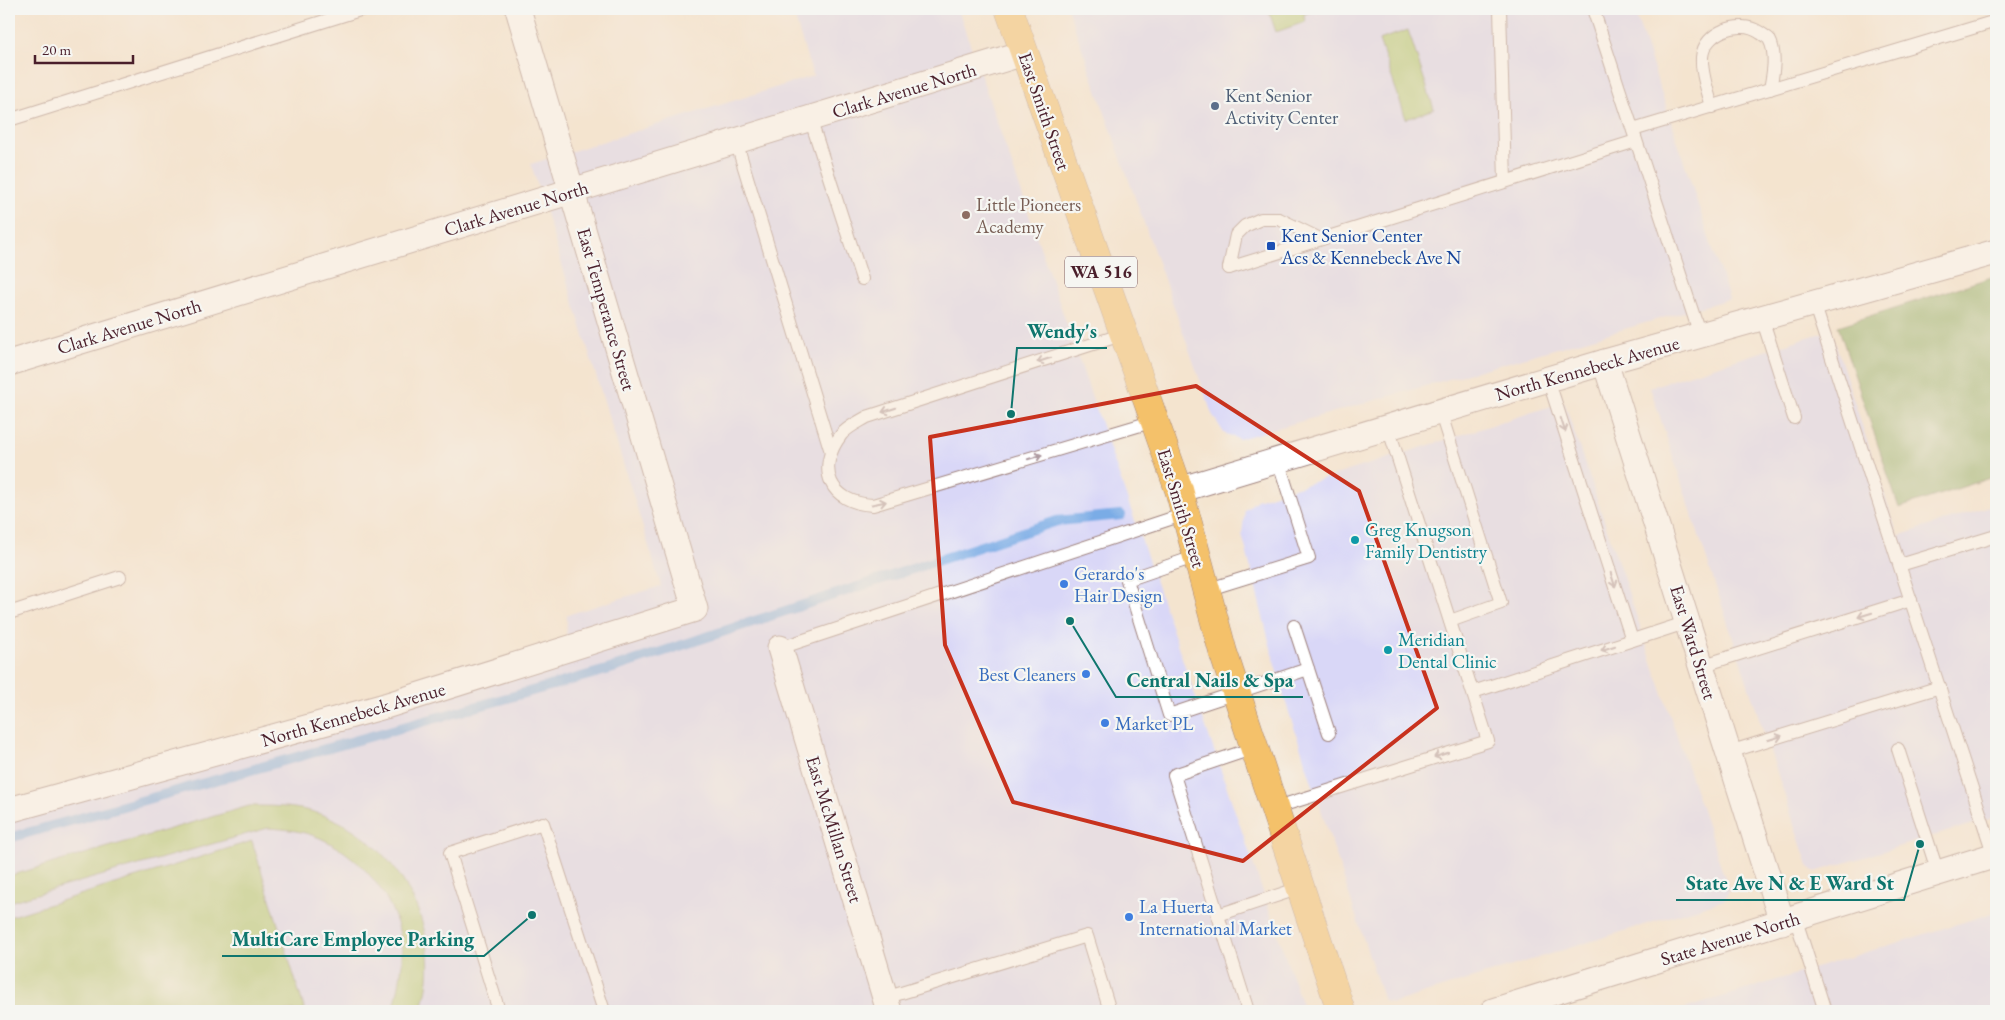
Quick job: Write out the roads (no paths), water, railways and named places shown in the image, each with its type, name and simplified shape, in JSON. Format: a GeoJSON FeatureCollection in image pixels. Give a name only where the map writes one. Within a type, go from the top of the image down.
{"type":"FeatureCollection","features":[{"type":"Feature","properties":{"kind":"main road","name":"East Smith Street"},"geometry":{"type":"LineString","coordinates":[[1009,9],[1182,502],[1236,693],[1341,1011]]}},
{"type":"Feature","properties":{"kind":"street","name":"East Temperance Street"},"geometry":{"type":"LineString","coordinates":[[518,9],[695,609]]}},
{"type":"Feature","properties":{"kind":"street","name":"Clark Avenue North"},"geometry":{"type":"LineString","coordinates":[[9,363],[1024,53]]}},
{"type":"Feature","properties":{"kind":"street","name":"North Kennebeck Avenue"},"geometry":{"type":"LineString","coordinates":[[1182,502],[1278,460],[1606,362],[1996,252]]}},
{"type":"Feature","properties":{"kind":"street","name":"East Ward Street"},"geometry":{"type":"LineString","coordinates":[[1606,362],[1729,752],[1789,920]]}},
{"type":"Feature","properties":{"kind":"street","name":"North Kennebeck Avenue"},"geometry":{"type":"LineString","coordinates":[[9,810],[385,706],[695,609]]}},
{"type":"Feature","properties":{"kind":"street","name":"East McMillan Street"},"geometry":{"type":"LineString","coordinates":[[780,648],[887,1005]]}},
{"type":"Feature","properties":{"kind":"street","name":"State Avenue North"},"geometry":{"type":"LineString","coordinates":[[1493,1011],[1995,855]]}},
{"type":"Feature","properties":{"kind":"lane"},"geometry":{"type":"LineString","coordinates":[[9,120],[363,9]]}},
{"type":"Feature","properties":{"kind":"lane"},"geometry":{"type":"LineString","coordinates":[[1500,9],[1505,180]]}},
{"type":"Feature","properties":{"kind":"lane"},"geometry":{"type":"LineString","coordinates":[[1593,9],[1700,335]]}},
{"type":"Feature","properties":{"kind":"lane"},"geometry":{"type":"LineString","coordinates":[[1320,239],[1279,219],[1261,219],[1245,226],[1236,235],[1229,268],[1320,239],[1505,180],[1712,107],[1996,21]]}},
{"type":"Feature","properties":{"kind":"lane"},"geometry":{"type":"LineString","coordinates":[[1712,107],[1704,78],[1702,56],[1709,42],[1725,29],[1743,26],[1756,30],[1768,39],[1773,54],[1770,89]]}},
{"type":"Feature","properties":{"kind":"lane"},"geometry":{"type":"LineString","coordinates":[[810,118],[862,278]]}},
{"type":"Feature","properties":{"kind":"lane"},"geometry":{"type":"LineString","coordinates":[[736,141],[831,452]]}},
{"type":"Feature","properties":{"kind":"lane"},"geometry":{"type":"LineString","coordinates":[[1814,303],[1995,855]]}},
{"type":"Feature","properties":{"kind":"lane"},"geometry":{"type":"LineString","coordinates":[[1762,318],[1794,418]]}},
{"type":"Feature","properties":{"kind":"lane"},"geometry":{"type":"LineString","coordinates":[[1124,334],[867,417],[842,433],[831,452],[829,466],[832,485],[842,497],[859,504],[873,504],[1154,421]]}},
{"type":"Feature","properties":{"kind":"lane"},"geometry":{"type":"LineString","coordinates":[[1548,379],[1632,640]]}},
{"type":"Feature","properties":{"kind":"lane"},"geometry":{"type":"LineString","coordinates":[[1440,411],[1501,603],[1450,621]]}},
{"type":"Feature","properties":{"kind":"lane"},"geometry":{"type":"LineString","coordinates":[[1274,808],[1488,741],[1388,428]]}},
{"type":"Feature","properties":{"kind":"lane"},"geometry":{"type":"LineString","coordinates":[[1206,590],[1309,558],[1278,460]]}},
{"type":"Feature","properties":{"kind":"lane"},"geometry":{"type":"LineString","coordinates":[[780,648],[1182,502]]}},
{"type":"Feature","properties":{"kind":"lane"},"geometry":{"type":"LineString","coordinates":[[1900,565],[1996,536]]}},
{"type":"Feature","properties":{"kind":"lane"},"geometry":{"type":"LineString","coordinates":[[1197,556],[1127,580],[1169,715],[1308,669]]}},
{"type":"Feature","properties":{"kind":"lane"},"geometry":{"type":"LineString","coordinates":[[9,613],[120,577]]}},
{"type":"Feature","properties":{"kind":"lane"},"geometry":{"type":"LineString","coordinates":[[1701,666],[1911,600]]}},
{"type":"Feature","properties":{"kind":"lane"},"geometry":{"type":"LineString","coordinates":[[1473,692],[1688,622]]}},
{"type":"Feature","properties":{"kind":"lane"},"geometry":{"type":"LineString","coordinates":[[1294,626],[1329,733]]}},
{"type":"Feature","properties":{"kind":"lane"},"geometry":{"type":"LineString","coordinates":[[1729,752],[1940,688]]}},
{"type":"Feature","properties":{"kind":"lane"},"geometry":{"type":"LineString","coordinates":[[1248,1011],[1174,775],[1254,748]]}},
{"type":"Feature","properties":{"kind":"lane"},"geometry":{"type":"LineString","coordinates":[[1898,749],[1938,873]]}},
{"type":"Feature","properties":{"kind":"lane"},"geometry":{"type":"LineString","coordinates":[[499,1011],[450,853],[543,823],[604,1011]]}},
{"type":"Feature","properties":{"kind":"lane"},"geometry":{"type":"LineString","coordinates":[[1218,915],[1300,888]]}},
{"type":"Feature","properties":{"kind":"lane"},"geometry":{"type":"LineString","coordinates":[[1789,920],[1825,1011]]}},
{"type":"Feature","properties":{"kind":"lane"},"geometry":{"type":"LineString","coordinates":[[887,1005],[1087,936],[1110,1011]]}},
{"type":"Feature","properties":{"kind":"waterway"},"geometry":{"type":"LineString","coordinates":[[9,838],[610,669],[1057,521],[1121,515]]}},
{"type":"Feature","properties":{"kind":"place","name":"Kent Senior Activity Center"},"geometry":{"type":"Point","coordinates":[1215,106]}},
{"type":"Feature","properties":{"kind":"place","name":"Little Pioneers Academy"},"geometry":{"type":"Point","coordinates":[966,215]}},
{"type":"Feature","properties":{"kind":"place","name":"Kent Senior Center Acs & Kennebeck Ave N"},"geometry":{"type":"Point","coordinates":[1271,246]}},
{"type":"Feature","properties":{"kind":"place","name":"Wendy's"},"geometry":{"type":"Point","coordinates":[1011,414]}},
{"type":"Feature","properties":{"kind":"place","name":"Greg Knugson Family Dentistry"},"geometry":{"type":"Point","coordinates":[1355,540]}},
{"type":"Feature","properties":{"kind":"place","name":"Gerardo's Hair Design"},"geometry":{"type":"Point","coordinates":[1064,584]}},
{"type":"Feature","properties":{"kind":"place","name":"Central Nails & Spa"},"geometry":{"type":"Point","coordinates":[1070,621]}},
{"type":"Feature","properties":{"kind":"place","name":"Meridian Dental Clinic"},"geometry":{"type":"Point","coordinates":[1388,650]}},
{"type":"Feature","properties":{"kind":"place","name":"Best Cleaners"},"geometry":{"type":"Point","coordinates":[1086,674]}},
{"type":"Feature","properties":{"kind":"place","name":"Market PL"},"geometry":{"type":"Point","coordinates":[1105,723]}},
{"type":"Feature","properties":{"kind":"place","name":"State Ave N & E Ward St"},"geometry":{"type":"Point","coordinates":[1920,844]}},
{"type":"Feature","properties":{"kind":"place","name":"MultiCare Employee Parking"},"geometry":{"type":"Point","coordinates":[532,915]}},
{"type":"Feature","properties":{"kind":"place","name":"La Huerta International Market"},"geometry":{"type":"Point","coordinates":[1129,917]}}]}
